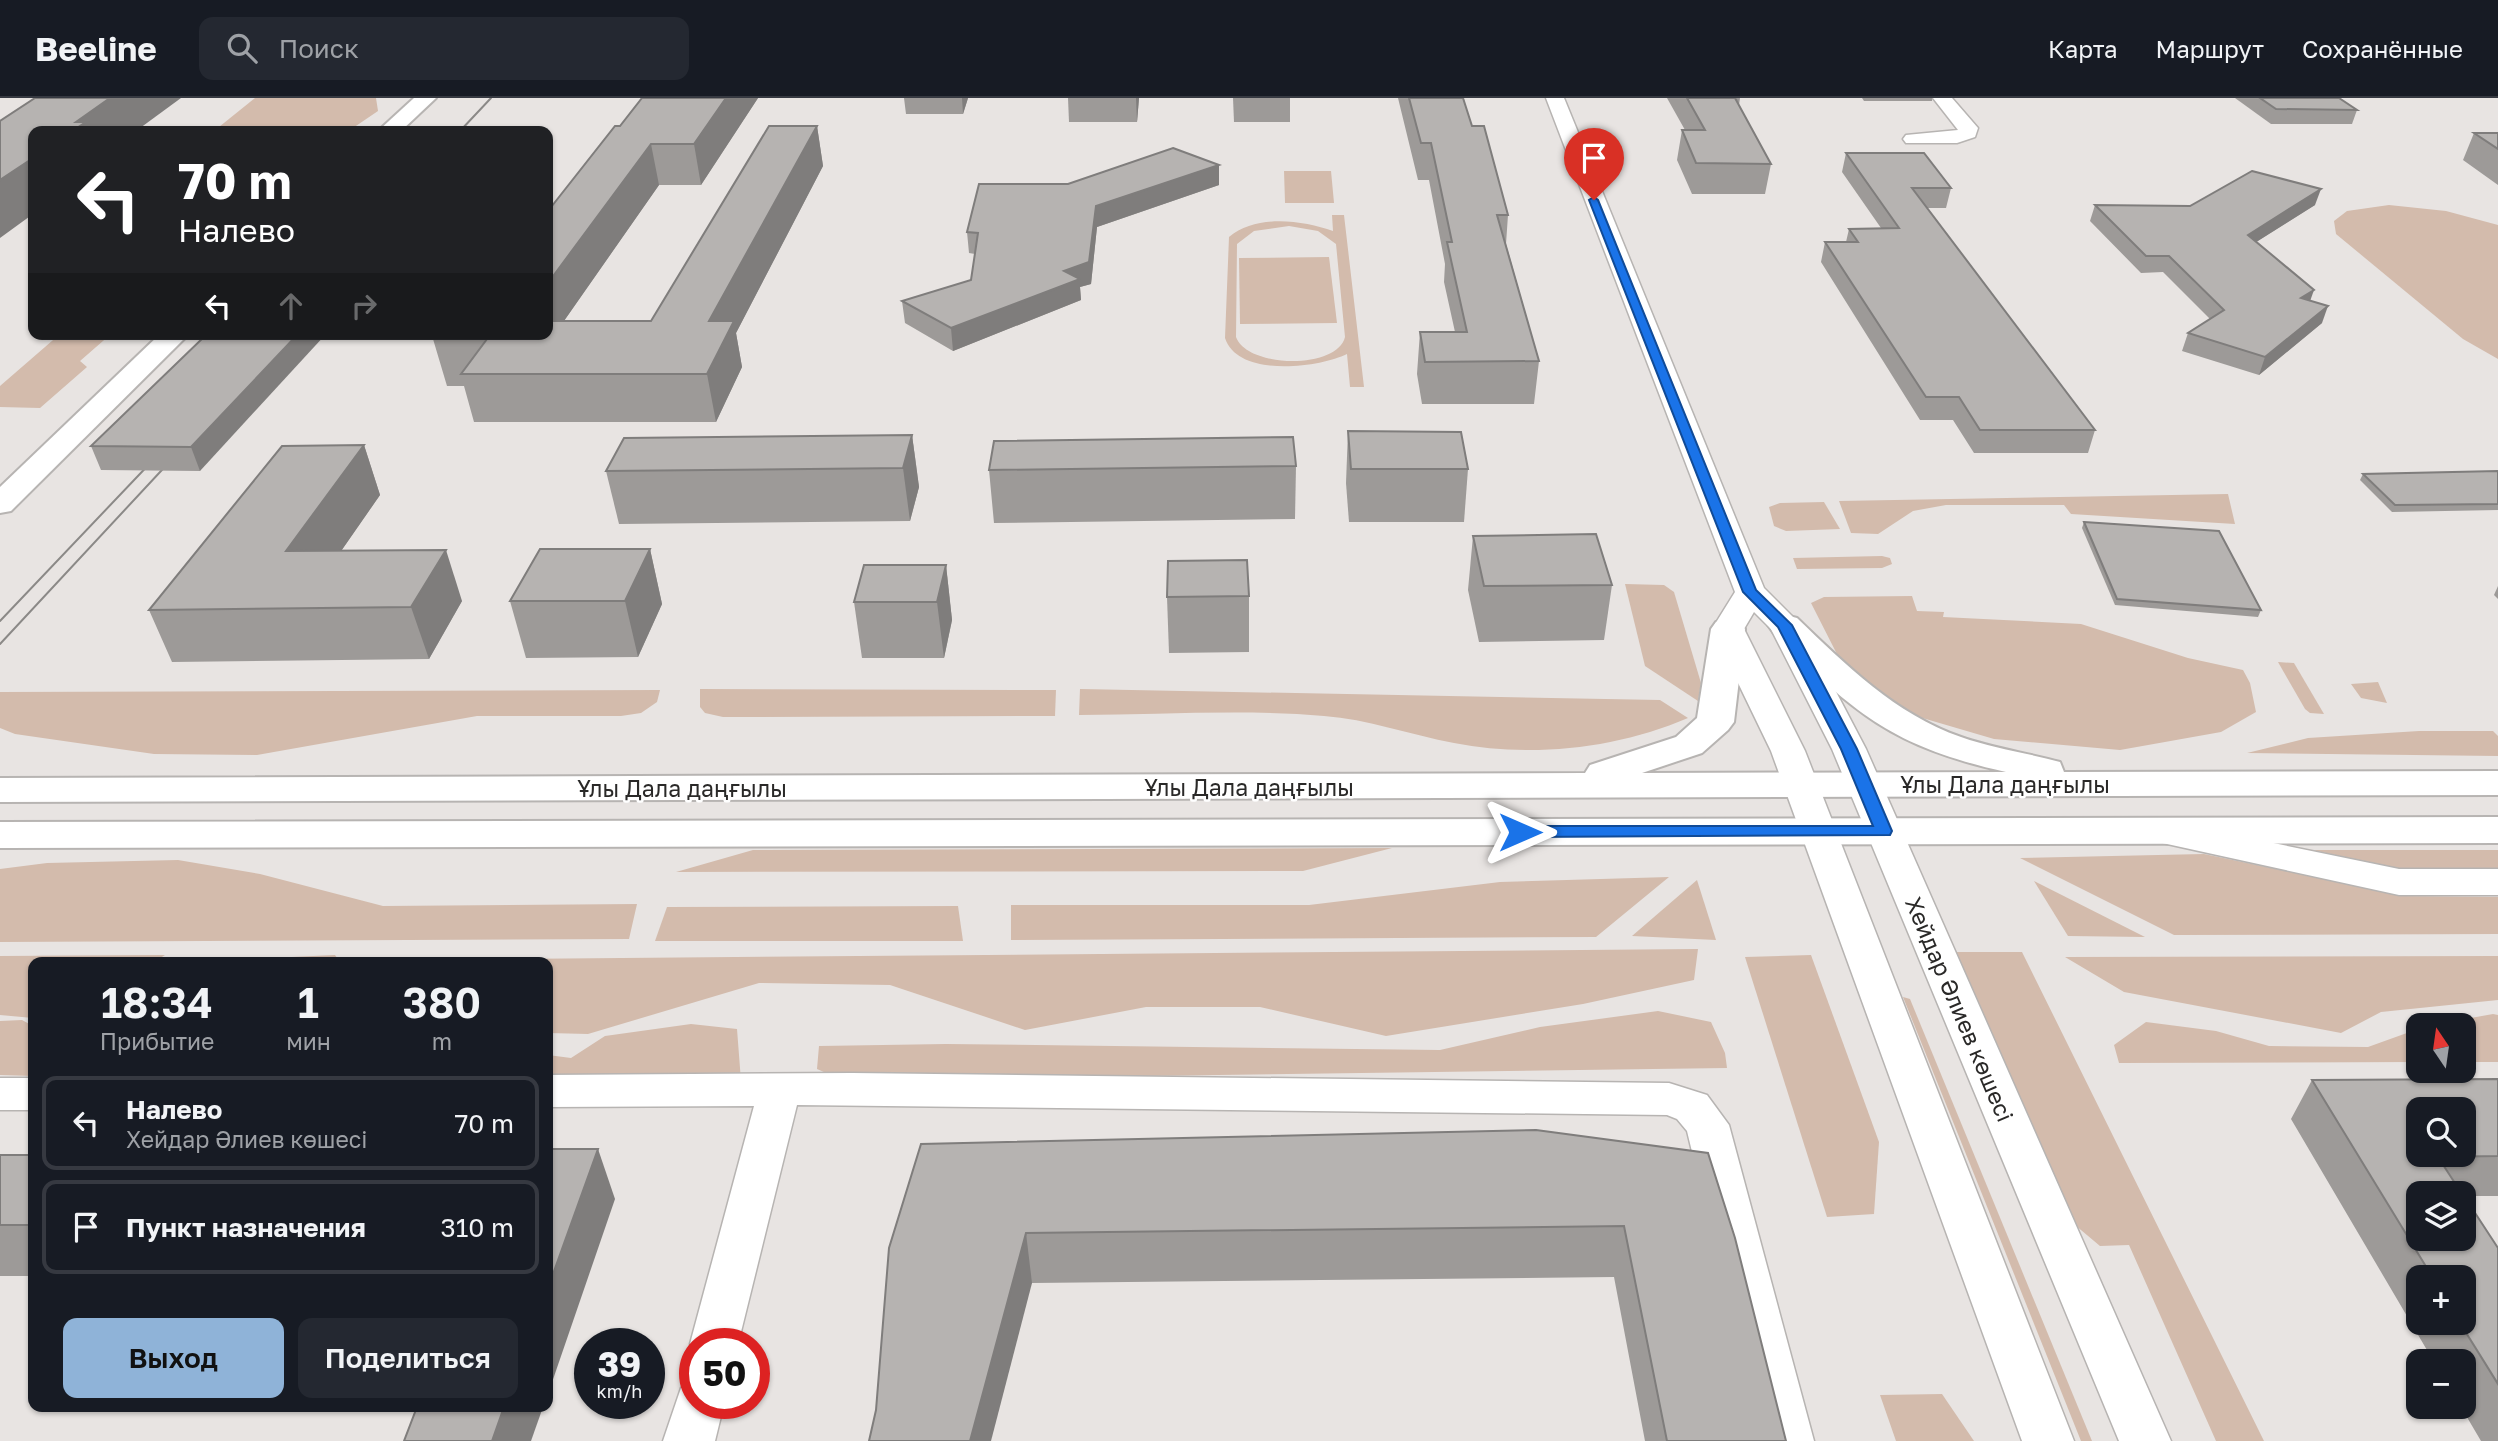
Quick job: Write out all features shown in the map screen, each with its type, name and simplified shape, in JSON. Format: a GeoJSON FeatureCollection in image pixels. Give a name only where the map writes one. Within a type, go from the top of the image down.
{"type":"FeatureCollection","features":[{"type":"Feature","properties":{"kind":"main road"},"geometry":{"type":"LineString","coordinates":[[383,126],[413,98]]}},
{"type":"Feature","properties":{"kind":"main road"},"geometry":{"type":"LineString","coordinates":[[395,126],[426,98]]}},
{"type":"Feature","properties":{"kind":"main road"},"geometry":{"type":"LineString","coordinates":[[0,505],[170,340]]}},
{"type":"Feature","properties":{"kind":"main road"},"geometry":{"type":"LineString","coordinates":[[1785,625],[1844,682],[1892,720],[1947,746],[2095,784]]}},
{"type":"Feature","properties":{"kind":"main road"},"geometry":{"type":"LineString","coordinates":[[1520,787],[1628,767],[1689,745],[1715,722],[1728,629]]}},
{"type":"Feature","properties":{"kind":"main road","name":"Ұлы Дала даңғылы"},"geometry":{"type":"LineString","coordinates":[[0,790],[2498,783]]}},
{"type":"Feature","properties":{"kind":"main road","name":"Ұлы Дала даңғылы"},"geometry":{"type":"LineString","coordinates":[[0,835],[2498,830]]}},
{"type":"Feature","properties":{"kind":"street"},"geometry":{"type":"LineString","coordinates":[[1535,98],[1558,105]]}},
{"type":"Feature","properties":{"kind":"street"},"geometry":{"type":"LineString","coordinates":[[1913,139],[1957,137],[1968,133],[1968,128],[1942,98]]}},
{"type":"Feature","properties":{"kind":"street","name":"Хейдар Әлиев көшесі"},"geometry":{"type":"LineString","coordinates":[[1558,105],[1750,592],[1785,625],[1864,785],[2145,1441]]}},
{"type":"Feature","properties":{"kind":"street"},"geometry":{"type":"LineString","coordinates":[[1750,592],[1728,629],[1787,751],[2048,1441]]}},
{"type":"Feature","properties":{"kind":"street"},"geometry":{"type":"LineString","coordinates":[[2154,831],[2399,882],[2498,883]]}},
{"type":"Feature","properties":{"kind":"street"},"geometry":{"type":"LineString","coordinates":[[553,1091],[780,1089],[1669,1099],[1692,1107],[1707,1125],[1788,1441]]}},
{"type":"Feature","properties":{"kind":"street"},"geometry":{"type":"LineString","coordinates":[[718,1328],[780,1089]]}},
{"type":"Feature","properties":{"kind":"street"},"geometry":{"type":"LineString","coordinates":[[0,1094],[28,1094]]}},
{"type":"Feature","properties":{"kind":"street"},"geometry":{"type":"LineString","coordinates":[[689,1441],[695,1419]]}},
{"type":"Feature","properties":{"kind":"shaded area"},"geometry":{"type":"Polygon","coordinates":[[[255,98],[376,98],[378,111],[356,126],[220,126],[255,98]]]}},
{"type":"Feature","properties":{"kind":"shaded area"},"geometry":{"type":"Polygon","coordinates":[[[1284,171],[1331,171],[1334,203],[1285,203],[1284,171]]]}},
{"type":"Feature","properties":{"kind":"shaded area"},"geometry":{"type":"Polygon","coordinates":[[[2389,205],[2446,211],[2498,225],[2498,359],[2463,339],[2336,234],[2334,221],[2347,211],[2389,205]]]}},
{"type":"Feature","properties":{"kind":"shaded area"},"geometry":{"type":"Polygon","coordinates":[[[1332,215],[1344,215],[1364,387],[1350,387],[1347,354],[1299,366],[1262,364],[1245,359],[1233,351],[1225,338],[1229,237],[1252,225],[1279,221],[1307,224],[1333,231],[1332,215]],[[1289,226],[1254,231],[1237,244],[1236,337],[1244,347],[1257,355],[1292,361],[1310,360],[1338,348],[1345,337],[1336,244],[1318,231],[1289,226]]]}},
{"type":"Feature","properties":{"kind":"shaded area"},"geometry":{"type":"Polygon","coordinates":[[[1329,257],[1337,323],[1240,324],[1239,258],[1329,257]]]}},
{"type":"Feature","properties":{"kind":"shaded area"},"geometry":{"type":"Polygon","coordinates":[[[53,340],[104,340],[80,361],[87,367],[40,408],[0,407],[0,386],[53,340]]]}},
{"type":"Feature","properties":{"kind":"shaded area"},"geometry":{"type":"Polygon","coordinates":[[[2228,494],[2235,524],[2071,514],[2064,505],[1946,505],[1913,511],[1878,534],[1851,533],[1839,501],[2228,494]]]}},
{"type":"Feature","properties":{"kind":"shaded area"},"geometry":{"type":"Polygon","coordinates":[[[1824,502],[1840,529],[1786,531],[1774,526],[1769,507],[1780,503],[1824,502]]]}},
{"type":"Feature","properties":{"kind":"shaded area"},"geometry":{"type":"Polygon","coordinates":[[[1793,558],[1890,558],[1892,564],[1882,568],[1797,569],[1793,558]]]}},
{"type":"Feature","properties":{"kind":"shaded area"},"geometry":{"type":"Polygon","coordinates":[[[1625,584],[1664,585],[1674,592],[1701,683],[1698,701],[1645,666],[1625,584]]]}},
{"type":"Feature","properties":{"kind":"shaded area"},"geometry":{"type":"Polygon","coordinates":[[[1912,596],[1917,611],[1944,612],[1943,617],[2081,624],[2188,658],[2243,670],[2250,683],[2256,712],[2221,732],[2120,750],[1994,739],[1902,712],[1842,664],[1811,603],[1824,597],[1912,596]]]}},
{"type":"Feature","properties":{"kind":"shaded area"},"geometry":{"type":"Polygon","coordinates":[[[2278,662],[2294,663],[2324,714],[2310,713],[2305,709],[2278,662]]]}},
{"type":"Feature","properties":{"kind":"shaded area"},"geometry":{"type":"Polygon","coordinates":[[[2378,682],[2387,703],[2361,698],[2351,684],[2378,682]]]}},
{"type":"Feature","properties":{"kind":"shaded area"},"geometry":{"type":"Polygon","coordinates":[[[700,689],[1056,690],[1055,716],[723,717],[705,713],[700,707],[700,689]]]}},
{"type":"Feature","properties":{"kind":"shaded area"},"geometry":{"type":"Polygon","coordinates":[[[1080,689],[1660,700],[1688,718],[1660,729],[1602,743],[1573,748],[1512,750],[1454,743],[1356,720],[1324,716],[1232,713],[1079,715],[1080,689]]]}},
{"type":"Feature","properties":{"kind":"shaded area"},"geometry":{"type":"Polygon","coordinates":[[[660,690],[657,702],[641,713],[621,716],[477,716],[257,755],[154,754],[15,734],[0,728],[0,692],[660,690]]]}},
{"type":"Feature","properties":{"kind":"shaded area"},"geometry":{"type":"Polygon","coordinates":[[[2419,731],[2493,731],[2498,736],[2498,756],[2247,753],[2308,738],[2419,731]]]}},
{"type":"Feature","properties":{"kind":"shaded area"},"geometry":{"type":"Polygon","coordinates":[[[1392,848],[1303,871],[676,872],[753,850],[1392,848]]]}},
{"type":"Feature","properties":{"kind":"shaded area"},"geometry":{"type":"Polygon","coordinates":[[[2312,850],[2498,850],[2498,869],[2402,869],[2312,850]]]}},
{"type":"Feature","properties":{"kind":"shaded area"},"geometry":{"type":"Polygon","coordinates":[[[2204,854],[2406,896],[2498,897],[2498,934],[2174,935],[2020,858],[2204,854]]]}},
{"type":"Feature","properties":{"kind":"shaded area"},"geometry":{"type":"Polygon","coordinates":[[[178,860],[260,874],[383,906],[637,904],[629,939],[0,942],[0,869],[47,863],[178,860]]]}},
{"type":"Feature","properties":{"kind":"shaded area"},"geometry":{"type":"Polygon","coordinates":[[[1669,877],[1596,937],[1011,940],[1011,905],[1309,905],[1500,882],[1669,877]]]}},
{"type":"Feature","properties":{"kind":"shaded area"},"geometry":{"type":"Polygon","coordinates":[[[1697,880],[1716,940],[1632,936],[1697,880]]]}},
{"type":"Feature","properties":{"kind":"shaded area"},"geometry":{"type":"Polygon","coordinates":[[[2034,881],[2145,937],[2068,936],[2034,881]]]}},
{"type":"Feature","properties":{"kind":"shaded area"},"geometry":{"type":"Polygon","coordinates":[[[958,906],[963,941],[655,941],[667,907],[958,906]]]}},
{"type":"Feature","properties":{"kind":"shaded area"},"geometry":{"type":"Polygon","coordinates":[[[1698,949],[1694,980],[1583,1004],[1386,1036],[1260,1007],[1146,1007],[1025,1030],[890,985],[759,983],[588,1034],[553,1033],[553,959],[1698,949]]]}},
{"type":"Feature","properties":{"kind":"shaded area"},"geometry":{"type":"Polygon","coordinates":[[[1954,952],[2022,952],[2264,1441],[2216,1441],[2129,1245],[2100,1246],[2075,1225],[1954,952]]]}},
{"type":"Feature","properties":{"kind":"shaded area"},"geometry":{"type":"Polygon","coordinates":[[[165,955],[28,957],[28,1018],[0,1015],[0,956],[165,955]]]}},
{"type":"Feature","properties":{"kind":"shaded area"},"geometry":{"type":"Polygon","coordinates":[[[335,955],[336,957],[293,957],[335,955]]]}},
{"type":"Feature","properties":{"kind":"shaded area"},"geometry":{"type":"Polygon","coordinates":[[[1811,955],[1879,1142],[1874,1214],[1827,1217],[1745,957],[1811,955]]]}},
{"type":"Feature","properties":{"kind":"shaded area"},"geometry":{"type":"Polygon","coordinates":[[[2498,956],[2498,1000],[2381,1012],[2341,1033],[2124,992],[2065,957],[2498,956]]]}},
{"type":"Feature","properties":{"kind":"shaded area"},"geometry":{"type":"Polygon","coordinates":[[[1903,997],[1910,999],[2092,1441],[2081,1441],[1903,997]]]}},
{"type":"Feature","properties":{"kind":"shaded area"},"geometry":{"type":"Polygon","coordinates":[[[1658,1011],[1711,1022],[1725,1053],[1727,1068],[842,1080],[817,1069],[819,1046],[946,1044],[1440,1050],[1540,1027],[1658,1011]]]}},
{"type":"Feature","properties":{"kind":"shaded area"},"geometry":{"type":"Polygon","coordinates":[[[2498,1015],[2498,1062],[2476,1062],[2476,1017],[2498,1015]]]}},
{"type":"Feature","properties":{"kind":"shaded area"},"geometry":{"type":"Polygon","coordinates":[[[22,1020],[28,1023],[28,1076],[0,1075],[0,1021],[22,1020]]]}},
{"type":"Feature","properties":{"kind":"shaded area"},"geometry":{"type":"Polygon","coordinates":[[[2146,1022],[2216,1031],[2269,1046],[2368,1047],[2406,1033],[2406,1062],[2119,1063],[2114,1045],[2146,1022]]]}},
{"type":"Feature","properties":{"kind":"shaded area"},"geometry":{"type":"Polygon","coordinates":[[[691,1024],[737,1029],[741,1081],[553,1079],[553,1056],[571,1058],[605,1036],[691,1024]]]}},
{"type":"Feature","properties":{"kind":"shaded area"},"geometry":{"type":"Polygon","coordinates":[[[1942,1394],[1974,1441],[1896,1441],[1880,1395],[1942,1394]]]}},
{"type":"Feature","properties":{"kind":"building"},"geometry":{"type":"Polygon","coordinates":[[[35,98],[110,98],[76,122],[86,122],[80,126],[28,126],[28,161],[0,180],[0,121],[35,98]]]}},
{"type":"Feature","properties":{"kind":"building"},"geometry":{"type":"Polygon","coordinates":[[[642,98],[726,98],[694,144],[651,144],[553,276],[553,205],[615,126],[620,126],[642,98]]]}},
{"type":"Feature","properties":{"kind":"building"},"geometry":{"type":"Polygon","coordinates":[[[1409,98],[1463,98],[1472,126],[1484,126],[1508,215],[1497,215],[1539,361],[1425,362],[1420,332],[1467,332],[1447,242],[1452,242],[1431,143],[1421,143],[1409,98]]]}},
{"type":"Feature","properties":{"kind":"building"},"geometry":{"type":"Polygon","coordinates":[[[1687,98],[1735,98],[1771,164],[1696,163],[1682,130],[1705,130],[1687,98]]]}},
{"type":"Feature","properties":{"kind":"building"},"geometry":{"type":"Polygon","coordinates":[[[2260,98],[2339,98],[2357,110],[2276,109],[2260,98]]]}},
{"type":"Feature","properties":{"kind":"building"},"geometry":{"type":"Polygon","coordinates":[[[769,126],[817,126],[709,321],[734,321],[707,374],[461,374],[486,340],[553,340],[553,321],[651,321],[769,126]]]}},
{"type":"Feature","properties":{"kind":"building"},"geometry":{"type":"Polygon","coordinates":[[[2474,133],[2498,133],[2498,149],[2474,133]]]}},
{"type":"Feature","properties":{"kind":"building"},"geometry":{"type":"Polygon","coordinates":[[[1173,148],[1219,165],[1096,206],[1089,262],[1064,271],[1080,279],[951,328],[902,301],[971,280],[978,233],[967,232],[979,184],[1068,184],[1173,148]]]}},
{"type":"Feature","properties":{"kind":"building"},"geometry":{"type":"Polygon","coordinates":[[[1846,153],[1924,153],[1951,188],[1912,188],[2095,430],[1980,430],[1959,397],[1926,397],[1825,242],[1858,242],[1849,229],[1899,228],[1846,153]]]}},
{"type":"Feature","properties":{"kind":"building"},"geometry":{"type":"Polygon","coordinates":[[[2252,171],[2321,189],[2248,235],[2314,290],[2301,298],[2328,306],[2265,357],[2188,333],[2224,310],[2169,256],[2146,256],[2095,205],[2190,206],[2252,171]]]}},
{"type":"Feature","properties":{"kind":"building"},"geometry":{"type":"Polygon","coordinates":[[[201,340],[292,340],[191,447],[91,446],[201,340]]]}},
{"type":"Feature","properties":{"kind":"building"},"geometry":{"type":"Polygon","coordinates":[[[1348,431],[1461,432],[1468,469],[1351,469],[1348,431]]]}},
{"type":"Feature","properties":{"kind":"building"},"geometry":{"type":"Polygon","coordinates":[[[912,435],[903,468],[606,471],[624,438],[912,435]]]}},
{"type":"Feature","properties":{"kind":"building"},"geometry":{"type":"Polygon","coordinates":[[[1293,437],[1296,466],[989,470],[994,441],[1293,437]]]}},
{"type":"Feature","properties":{"kind":"building"},"geometry":{"type":"Polygon","coordinates":[[[364,445],[286,551],[446,550],[411,607],[149,610],[282,446],[364,445]]]}},
{"type":"Feature","properties":{"kind":"building"},"geometry":{"type":"Polygon","coordinates":[[[2498,471],[2498,504],[2395,505],[2363,474],[2498,471]]]}},
{"type":"Feature","properties":{"kind":"building"},"geometry":{"type":"Polygon","coordinates":[[[2084,522],[2219,531],[2261,610],[2117,599],[2084,522]]]}},
{"type":"Feature","properties":{"kind":"building"},"geometry":{"type":"Polygon","coordinates":[[[1596,534],[1612,585],[1484,586],[1473,536],[1596,534]]]}},
{"type":"Feature","properties":{"kind":"building"},"geometry":{"type":"Polygon","coordinates":[[[540,549],[650,549],[625,601],[510,601],[540,549]]]}},
{"type":"Feature","properties":{"kind":"building"},"geometry":{"type":"Polygon","coordinates":[[[1247,560],[1249,596],[1167,597],[1168,561],[1247,560]]]}},
{"type":"Feature","properties":{"kind":"building"},"geometry":{"type":"Polygon","coordinates":[[[864,565],[946,565],[937,602],[854,602],[864,565]]]}},
{"type":"Feature","properties":{"kind":"building"},"geometry":{"type":"Polygon","coordinates":[[[2406,1079],[2406,1083],[2476,1083],[2476,1079],[2498,1079],[2498,1156],[2476,1156],[2476,1097],[2406,1097],[2406,1167],[2444,1167],[2454,1181],[2406,1181],[2406,1234],[2312,1080],[2406,1079]]]}},
{"type":"Feature","properties":{"kind":"building"},"geometry":{"type":"Polygon","coordinates":[[[1536,1130],[1708,1153],[1735,1238],[1786,1441],[1667,1441],[1624,1226],[1026,1233],[970,1441],[869,1441],[876,1410],[889,1248],[921,1144],[1536,1130]]]}},
{"type":"Feature","properties":{"kind":"building"},"geometry":{"type":"Polygon","coordinates":[[[553,1149],[598,1149],[553,1274],[553,1149]]]}},
{"type":"Feature","properties":{"kind":"building"},"geometry":{"type":"Polygon","coordinates":[[[0,1155],[28,1155],[28,1225],[0,1225],[0,1155]]]}},
{"type":"Feature","properties":{"kind":"building"},"geometry":{"type":"Polygon","coordinates":[[[2476,1214],[2498,1248],[2498,1384],[2467,1335],[2476,1335],[2476,1265],[2425,1265],[2416,1251],[2476,1251],[2476,1214]]]}},
{"type":"Feature","properties":{"kind":"building"},"geometry":{"type":"Polygon","coordinates":[[[415,1412],[502,1412],[492,1441],[404,1441],[415,1412]]]}},
{"type":"Feature","properties":{"kind":"tram line"},"geometry":{"type":"LineString","coordinates":[[465,126],[491,98]]}},
{"type":"Feature","properties":{"kind":"tram line"},"geometry":{"type":"LineString","coordinates":[[0,621],[156,457]]}},
{"type":"Feature","properties":{"kind":"tram line"},"geometry":{"type":"LineString","coordinates":[[0,644],[174,457]]}},
{"type":"Feature","properties":{"kind":"route"},"geometry":{"type":"LineString","coordinates":[[1520,832],[1884,831],[1849,749],[1785,625],[1750,592],[1594,200]]}}]}
